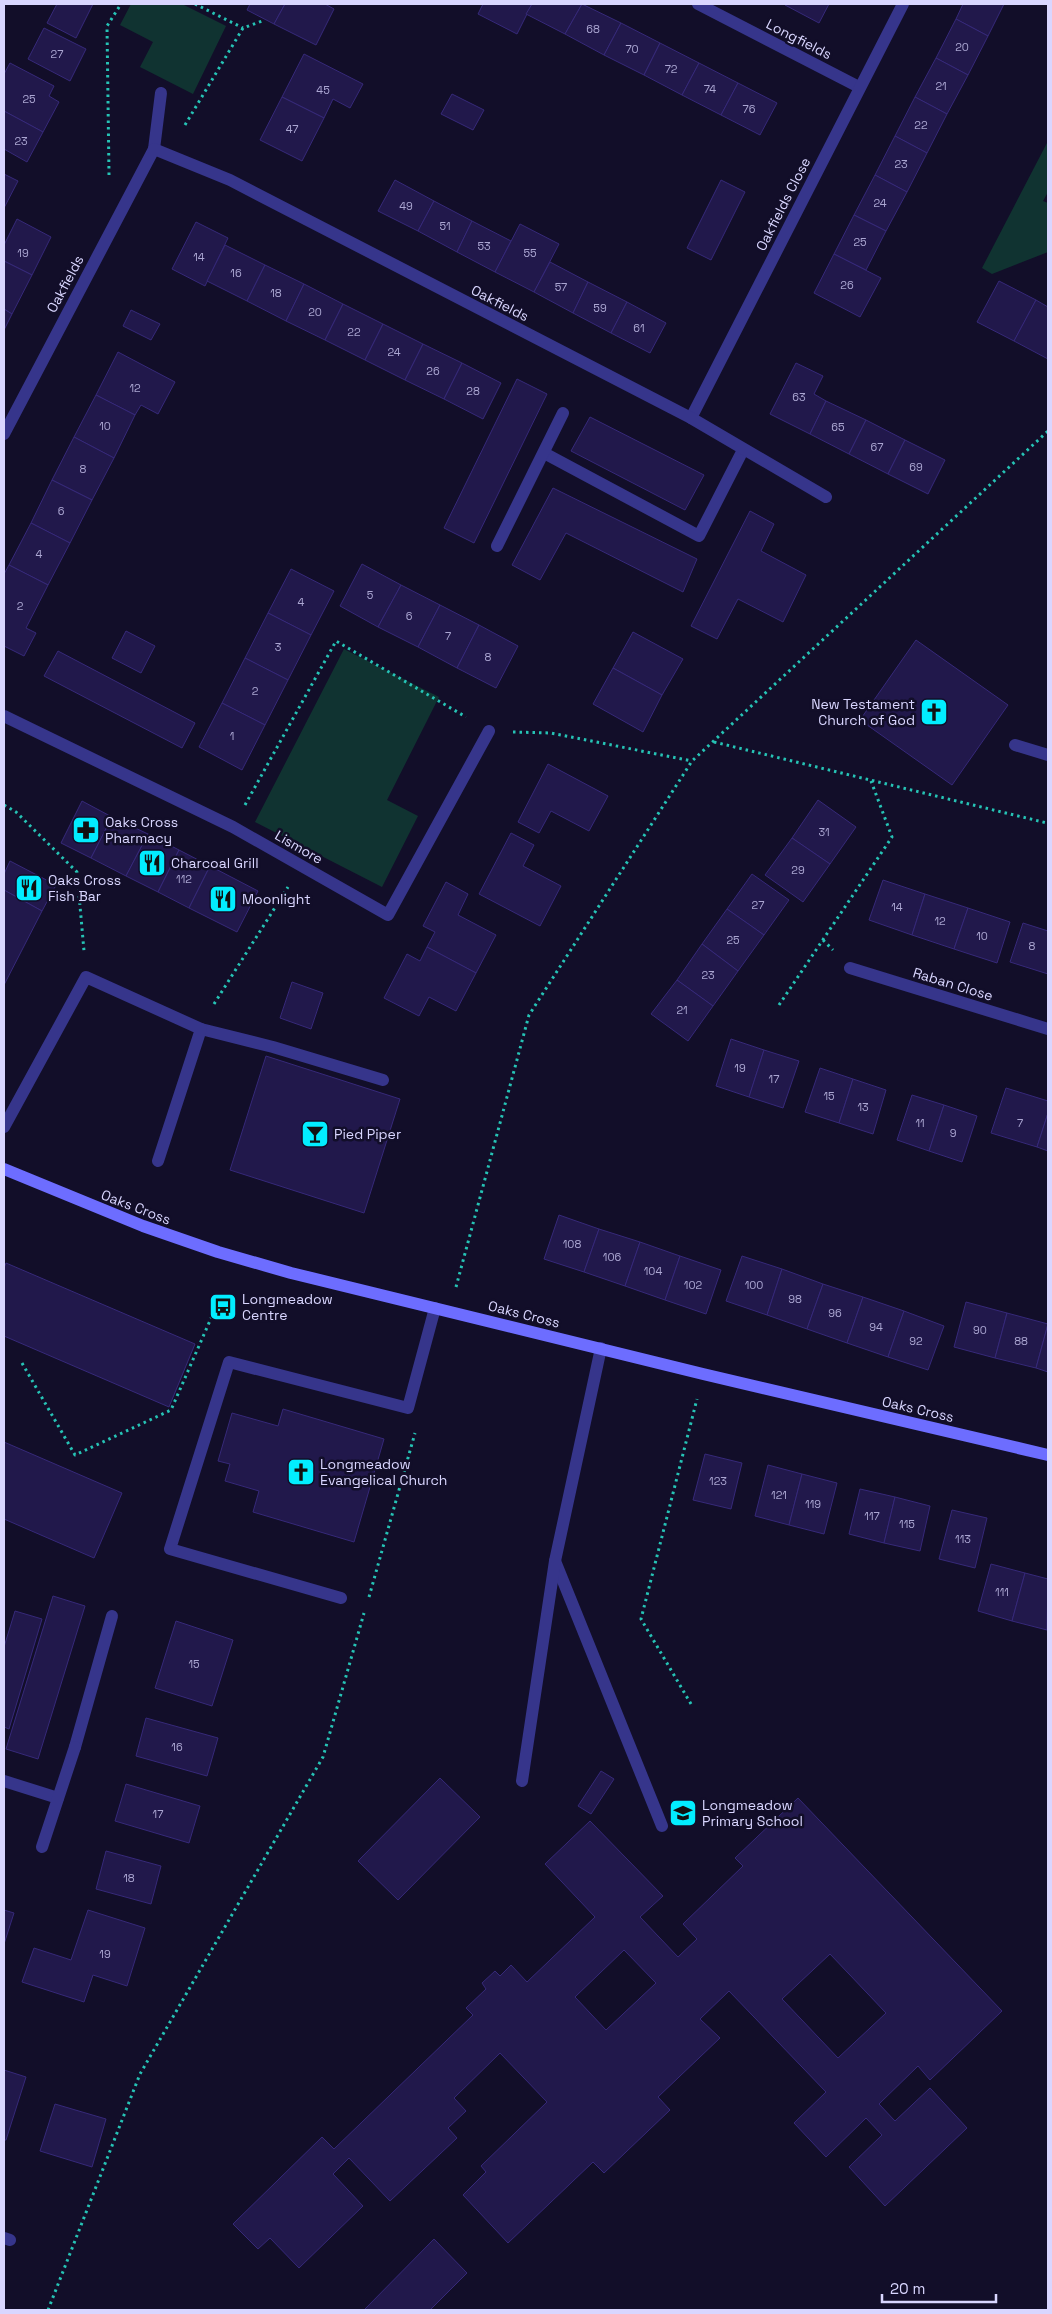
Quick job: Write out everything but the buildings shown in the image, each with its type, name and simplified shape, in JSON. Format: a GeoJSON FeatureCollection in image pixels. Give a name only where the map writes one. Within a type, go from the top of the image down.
{"type":"FeatureCollection","features":[{"type":"Feature","properties":{"kind":"street","name":"Longfields"},"geometry":{"type":"LineString","coordinates":[[698,4],[859,87]]}},
{"type":"Feature","properties":{"kind":"street","name":"Oakfields Close"},"geometry":{"type":"LineString","coordinates":[[691,418],[903,4]]}},
{"type":"Feature","properties":{"kind":"street","name":"Oakfields"},"geometry":{"type":"LineString","coordinates":[[4,434],[154,150],[161,93]]}},
{"type":"Feature","properties":{"kind":"street","name":"Oakfields"},"geometry":{"type":"LineString","coordinates":[[154,150],[230,180],[691,418],[826,497]]}},
{"type":"Feature","properties":{"kind":"street"},"geometry":{"type":"LineString","coordinates":[[498,546],[564,413]]}},
{"type":"Feature","properties":{"kind":"street"},"geometry":{"type":"LineString","coordinates":[[544,453],[699,536],[743,450]]}},
{"type":"Feature","properties":{"kind":"street","name":"Lismore"},"geometry":{"type":"LineString","coordinates":[[4,716],[233,827],[388,915],[489,731]]}},
{"type":"Feature","properties":{"kind":"street"},"geometry":{"type":"LineString","coordinates":[[1015,745],[1048,755]]}},
{"type":"Feature","properties":{"kind":"street","name":"Raban Close"},"geometry":{"type":"LineString","coordinates":[[850,968],[1048,1029]]}},
{"type":"Feature","properties":{"kind":"street"},"geometry":{"type":"LineString","coordinates":[[4,1127],[86,977],[200,1029],[273,1047],[383,1080]]}},
{"type":"Feature","properties":{"kind":"street"},"geometry":{"type":"LineString","coordinates":[[158,1162],[200,1029]]}},
{"type":"Feature","properties":{"kind":"street","name":"Oaks Cross"},"geometry":{"type":"LineString","coordinates":[[4,1169],[143,1226],[218,1252],[291,1273],[703,1374],[1048,1455]]}},
{"type":"Feature","properties":{"kind":"street"},"geometry":{"type":"LineString","coordinates":[[341,1598],[170,1549],[228,1362],[408,1408],[435,1308]]}},
{"type":"Feature","properties":{"kind":"street"},"geometry":{"type":"LineString","coordinates":[[522,1781],[555,1561],[601,1348]]}},
{"type":"Feature","properties":{"kind":"street"},"geometry":{"type":"LineString","coordinates":[[555,1561],[662,1826]]}},
{"type":"Feature","properties":{"kind":"street"},"geometry":{"type":"LineString","coordinates":[[42,1846],[75,1747],[112,1616]]}},
{"type":"Feature","properties":{"kind":"street"},"geometry":{"type":"LineString","coordinates":[[4,1781],[58,1798]]}},
{"type":"Feature","properties":{"kind":"path"},"geometry":{"type":"LineString","coordinates":[[109,184],[107,26],[121,4]]}},
{"type":"Feature","properties":{"kind":"path"},"geometry":{"type":"LineString","coordinates":[[196,4],[243,28]]}},
{"type":"Feature","properties":{"kind":"path"},"geometry":{"type":"LineString","coordinates":[[168,155],[243,28],[265,20]]}},
{"type":"Feature","properties":{"kind":"path"},"geometry":{"type":"LineString","coordinates":[[233,827],[336,640],[489,731],[552,733],[692,761]]}},
{"type":"Feature","properties":{"kind":"path"},"geometry":{"type":"LineString","coordinates":[[713,742],[1048,822]]}},
{"type":"Feature","properties":{"kind":"path"},"geometry":{"type":"LineString","coordinates":[[779,1005],[892,837],[871,780]]}},
{"type":"Feature","properties":{"kind":"path"},"geometry":{"type":"LineString","coordinates":[[4,805],[16,812],[77,872],[86,977]]}},
{"type":"Feature","properties":{"kind":"path"},"geometry":{"type":"LineString","coordinates":[[200,1029],[301,866]]}},
{"type":"Feature","properties":{"kind":"path"},"geometry":{"type":"LineString","coordinates":[[22,1363],[74,1455],[171,1410],[219,1300]]}},
{"type":"Feature","properties":{"kind":"path"},"geometry":{"type":"LineString","coordinates":[[691,1704],[641,1619],[703,1374]]}},
{"type":"Feature","properties":{"kind":"green space"},"geometry":{"type":"Polygon","coordinates":[[[131,4],[182,4],[226,26],[193,94],[140,67],[153,42],[120,25],[131,4]]]}},
{"type":"Feature","properties":{"kind":"green space"},"geometry":{"type":"Polygon","coordinates":[[[1048,141],[1048,192],[1043,201],[1048,203],[1048,252],[992,274],[982,268],[1048,141]]]}},
{"type":"Feature","properties":{"kind":"green space"},"geometry":{"type":"Polygon","coordinates":[[[344,649],[439,697],[387,800],[418,816],[382,887],[255,822],[344,649]]]}},
{"type":"Feature","properties":{"kind":"place","name":"New Testament Church of God"},"geometry":{"type":"Point","coordinates":[934,712]}},
{"type":"Feature","properties":{"kind":"place","name":"Oaks Cross Pharmacy"},"geometry":{"type":"Point","coordinates":[86,830]}},
{"type":"Feature","properties":{"kind":"place","name":"Charcoal Grill"},"geometry":{"type":"Point","coordinates":[152,863]}},
{"type":"Feature","properties":{"kind":"place","name":"Oaks Cross Fish Bar"},"geometry":{"type":"Point","coordinates":[29,888]}},
{"type":"Feature","properties":{"kind":"place","name":"Moonlight"},"geometry":{"type":"Point","coordinates":[223,899]}},
{"type":"Feature","properties":{"kind":"place","name":"Pied Piper"},"geometry":{"type":"Point","coordinates":[315,1134]}},
{"type":"Feature","properties":{"kind":"place","name":"Longmeadow Centre"},"geometry":{"type":"Point","coordinates":[223,1307]}},
{"type":"Feature","properties":{"kind":"place","name":"Longmeadow Evangelical Church"},"geometry":{"type":"Point","coordinates":[301,1472]}},
{"type":"Feature","properties":{"kind":"place","name":"Longmeadow Primary School"},"geometry":{"type":"Point","coordinates":[683,1813]}}]}
